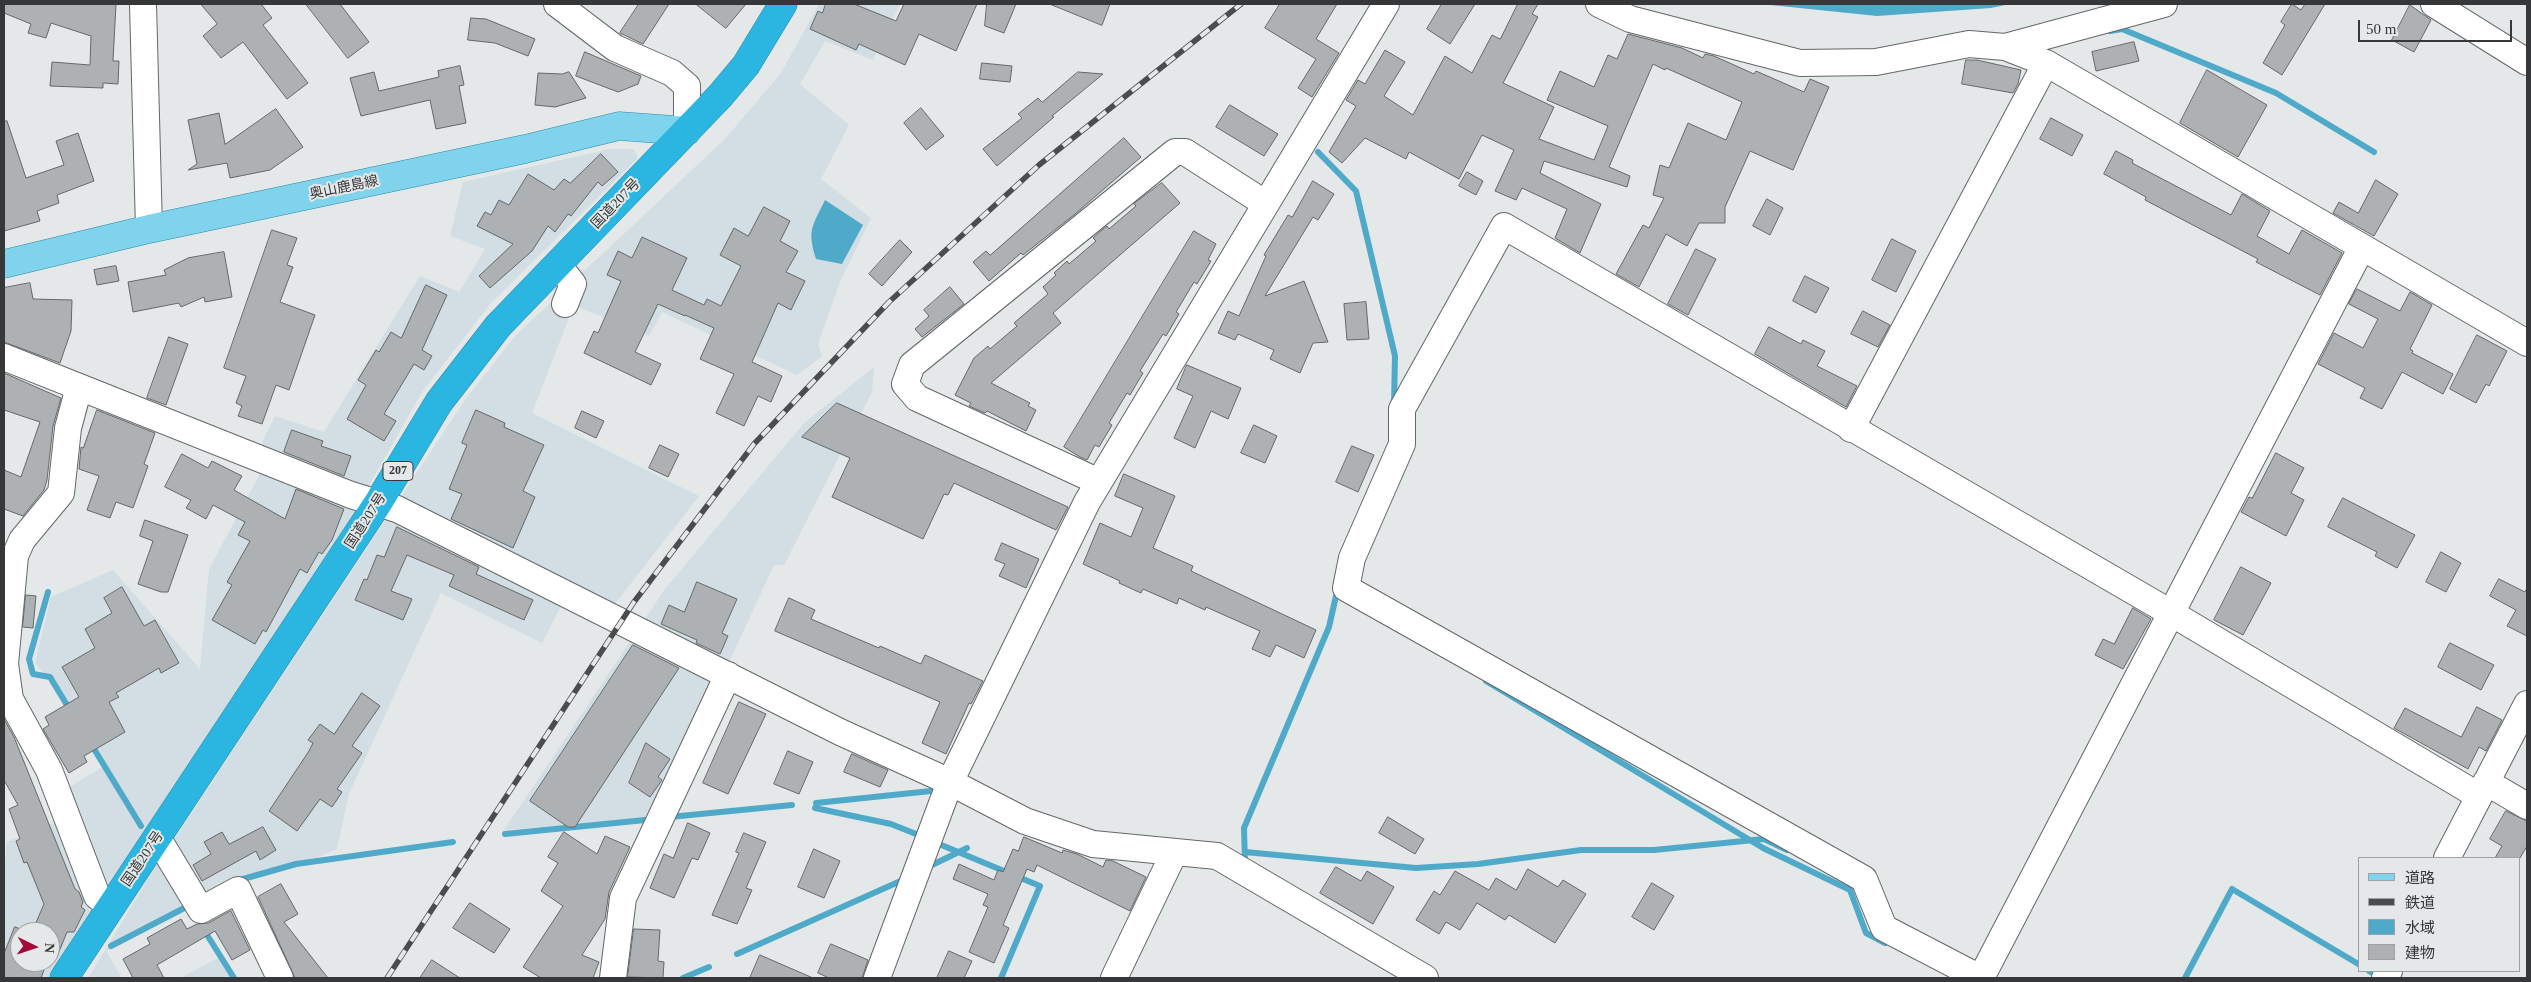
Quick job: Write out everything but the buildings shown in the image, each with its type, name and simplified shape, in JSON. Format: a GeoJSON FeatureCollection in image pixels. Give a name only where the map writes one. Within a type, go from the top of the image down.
{"type":"FeatureCollection","features":[{"type":"Feature","properties":{"kind":"highway","name":"国道207号"},"geometry":{"type":"LineString","coordinates":[[64,978],[378,504],[440,402],[498,326],[687,131],[746,65],[783,4]]}},
{"type":"Feature","properties":{"kind":"main road","name":"奥山鹿島線"},"geometry":{"type":"LineString","coordinates":[[4,264],[149,229],[515,151],[619,126],[687,131]]}},
{"type":"Feature","properties":{"kind":"street"},"geometry":{"type":"LineString","coordinates":[[143,4],[149,229]]}},
{"type":"Feature","properties":{"kind":"street"},"geometry":{"type":"LineString","coordinates":[[557,4],[615,48],[672,73],[687,86],[687,131]]}},
{"type":"Feature","properties":{"kind":"street"},"geometry":{"type":"LineString","coordinates":[[877,978],[950,782],[1087,502],[1386,4]]}},
{"type":"Feature","properties":{"kind":"street"},"geometry":{"type":"LineString","coordinates":[[1599,4],[1630,19],[1800,63],[1876,62],[1969,44],[2006,47],[2046,63],[2527,344]]}},
{"type":"Feature","properties":{"kind":"street"},"geometry":{"type":"LineString","coordinates":[[2006,47],[2164,4]]}},
{"type":"Feature","properties":{"kind":"street"},"geometry":{"type":"LineString","coordinates":[[2434,4],[2527,62]]}},
{"type":"Feature","properties":{"kind":"street"},"geometry":{"type":"LineString","coordinates":[[1851,429],[2046,63]]}},
{"type":"Feature","properties":{"kind":"street"},"geometry":{"type":"LineString","coordinates":[[1099,482],[916,398],[905,384],[912,365],[1175,152],[1186,152],[1266,204]]}},
{"type":"Feature","properties":{"kind":"street"},"geometry":{"type":"LineString","coordinates":[[2362,247],[2171,613],[1981,978],[1884,928],[1864,880],[1346,588],[1352,558],[1402,444],[1402,410],[1504,226],[2171,613],[2483,789],[2527,806]]}},
{"type":"Feature","properties":{"kind":"street"},"geometry":{"type":"LineString","coordinates":[[558,265],[573,284],[565,304]]}},
{"type":"Feature","properties":{"kind":"street"},"geometry":{"type":"LineString","coordinates":[[4,358],[351,495],[397,509],[840,732],[950,782],[1026,820],[1093,844],[1217,856],[1425,978]]}},
{"type":"Feature","properties":{"kind":"street"},"geometry":{"type":"LineString","coordinates":[[79,387],[68,428],[61,493],[13,536],[15,556],[5,664],[10,699],[49,770],[97,896],[111,907]]}},
{"type":"Feature","properties":{"kind":"street"},"geometry":{"type":"LineString","coordinates":[[613,978],[623,898],[728,676]]}},
{"type":"Feature","properties":{"kind":"street"},"geometry":{"type":"LineString","coordinates":[[2448,857],[2527,704]]}},
{"type":"Feature","properties":{"kind":"street"},"geometry":{"type":"LineString","coordinates":[[157,837],[201,910],[238,890],[280,978]]}},
{"type":"Feature","properties":{"kind":"street"},"geometry":{"type":"LineString","coordinates":[[1114,978],[1174,853]]}},
{"type":"Feature","properties":{"kind":"shaded area"},"geometry":{"type":"Polygon","coordinates":[[[819,4],[900,4],[873,60],[825,41],[800,84],[849,125],[821,179],[871,218],[840,282],[818,344],[822,356],[797,375],[662,312],[649,336],[574,305],[532,413],[699,496],[600,623],[561,606],[542,643],[441,593],[349,794],[337,849],[298,866],[236,883],[106,951],[122,978],[88,978],[153,871],[465,400],[516,335],[725,139],[781,73],[819,4]]]}},
{"type":"Feature","properties":{"kind":"shaded area"},"geometry":{"type":"Polygon","coordinates":[[[610,149],[634,149],[638,158],[491,303],[422,392],[345,528],[60,958],[60,922],[10,922],[10,972],[51,972],[47,978],[4,978],[4,870],[7,842],[58,821],[53,797],[102,767],[50,681],[35,663],[51,597],[113,570],[200,669],[209,569],[269,457],[258,450],[275,416],[324,432],[420,276],[459,292],[485,249],[450,236],[463,182],[610,149]]]}},
{"type":"Feature","properties":{"kind":"shaded area"},"geometry":{"type":"Polygon","coordinates":[[[874,367],[872,392],[784,565],[774,565],[657,818],[504,830],[665,589],[804,423],[874,367]]]}},
{"type":"Feature","properties":{"kind":"shaded area"},"geometry":{"type":"Polygon","coordinates":[[[222,956],[236,978],[180,978],[222,956]]]}},
{"type":"Feature","properties":{"kind":"water"},"geometry":{"type":"Polygon","coordinates":[[[1761,4],[2010,4],[1991,8],[1877,16],[1761,4]]]}},
{"type":"Feature","properties":{"kind":"water"},"geometry":{"type":"Polygon","coordinates":[[[825,200],[863,225],[842,264],[816,259],[813,249],[812,229],[825,200]]]}},
{"type":"Feature","properties":{"kind":"waterway"},"geometry":{"type":"LineString","coordinates":[[2110,31],[2122,29],[2276,93],[2374,152]]}},
{"type":"Feature","properties":{"kind":"waterway"},"geometry":{"type":"LineString","coordinates":[[1318,152],[1356,191],[1395,356],[1394,404]]}},
{"type":"Feature","properties":{"kind":"waterway"},"geometry":{"type":"LineString","coordinates":[[1245,864],[1244,828],[1329,627],[1338,587]]}},
{"type":"Feature","properties":{"kind":"waterway"},"geometry":{"type":"LineString","coordinates":[[48,592],[29,659],[33,674],[50,677],[70,710]]}},
{"type":"Feature","properties":{"kind":"waterway"},"geometry":{"type":"LineString","coordinates":[[1486,681],[1763,848],[1850,890],[1866,933],[1885,943]]}},
{"type":"Feature","properties":{"kind":"waterway"},"geometry":{"type":"LineString","coordinates":[[91,744],[141,826]]}},
{"type":"Feature","properties":{"kind":"waterway"},"geometry":{"type":"LineString","coordinates":[[816,803],[931,791]]}},
{"type":"Feature","properties":{"kind":"waterway"},"geometry":{"type":"LineString","coordinates":[[670,817],[792,805]]}},
{"type":"Feature","properties":{"kind":"waterway"},"geometry":{"type":"LineString","coordinates":[[815,808],[891,824],[921,836]]}},
{"type":"Feature","properties":{"kind":"waterway"},"geometry":{"type":"LineString","coordinates":[[505,834],[645,820]]}},
{"type":"Feature","properties":{"kind":"waterway"},"geometry":{"type":"LineString","coordinates":[[1245,852],[1416,868],[1478,864],[1581,850],[1654,850],[1764,839],[1787,850]]}},
{"type":"Feature","properties":{"kind":"waterway"},"geometry":{"type":"LineString","coordinates":[[236,881],[296,864],[453,842]]}},
{"type":"Feature","properties":{"kind":"waterway"},"geometry":{"type":"LineString","coordinates":[[939,844],[1040,886],[1001,978]]}},
{"type":"Feature","properties":{"kind":"waterway"},"geometry":{"type":"LineString","coordinates":[[932,865],[967,848]]}},
{"type":"Feature","properties":{"kind":"waterway"},"geometry":{"type":"LineString","coordinates":[[737,954],[905,879]]}},
{"type":"Feature","properties":{"kind":"waterway"},"geometry":{"type":"LineString","coordinates":[[2185,978],[2232,889],[2358,964]]}},
{"type":"Feature","properties":{"kind":"waterway"},"geometry":{"type":"LineString","coordinates":[[111,946],[192,904]]}},
{"type":"Feature","properties":{"kind":"waterway"},"geometry":{"type":"LineString","coordinates":[[204,930],[234,978]]}},
{"type":"Feature","properties":{"kind":"waterway"},"geometry":{"type":"LineString","coordinates":[[683,978],[709,967]]}},
{"type":"Feature","properties":{"kind":"railway"},"geometry":{"type":"LineString","coordinates":[[387,978],[634,602],[754,444],[889,302],[1039,165],[1241,4]]}}]}
